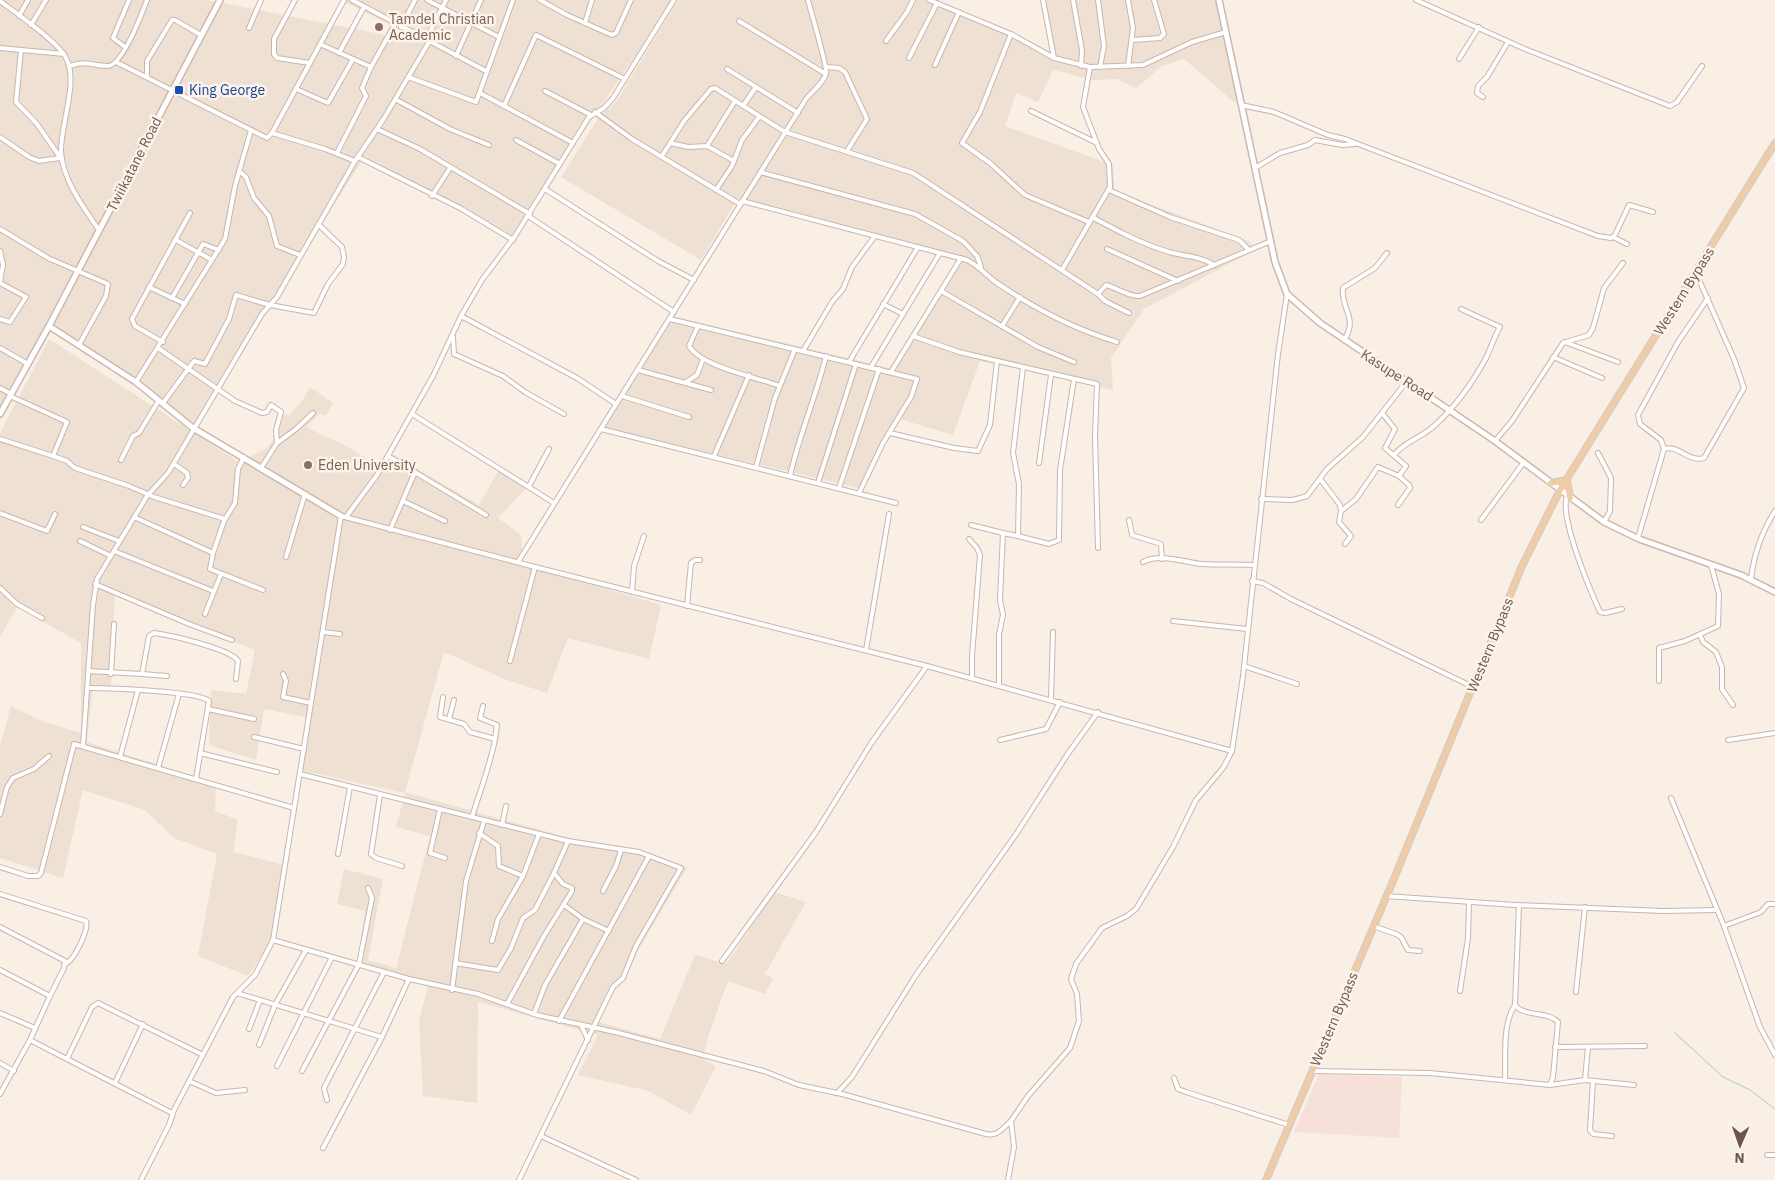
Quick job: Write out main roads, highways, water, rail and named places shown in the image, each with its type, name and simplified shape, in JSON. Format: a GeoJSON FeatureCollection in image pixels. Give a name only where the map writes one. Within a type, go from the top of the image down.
{"type":"FeatureCollection","features":[{"type":"Feature","properties":{"kind":"main road","name":"Western Bypass"},"geometry":{"type":"LineString","coordinates":[[1267,1180],[1522,566],[1560,490],[1775,143]]}},
{"type":"Feature","properties":{"kind":"main road"},"geometry":{"type":"LineString","coordinates":[[1567,480],[1568,496],[1556,500],[1552,484],[1567,480]]}},
{"type":"Feature","properties":{"kind":"waterway"},"geometry":{"type":"LineString","coordinates":[[1675,1033],[1723,1077],[1750,1090],[1775,1109]]}},
{"type":"Feature","properties":{"kind":"place","name":"Tamdel Christian Academic"},"geometry":{"type":"Point","coordinates":[379,27]}},
{"type":"Feature","properties":{"kind":"place","name":"King George"},"geometry":{"type":"Point","coordinates":[179,90]}},
{"type":"Feature","properties":{"kind":"place","name":"Eden University"},"geometry":{"type":"Point","coordinates":[308,465]}}]}
